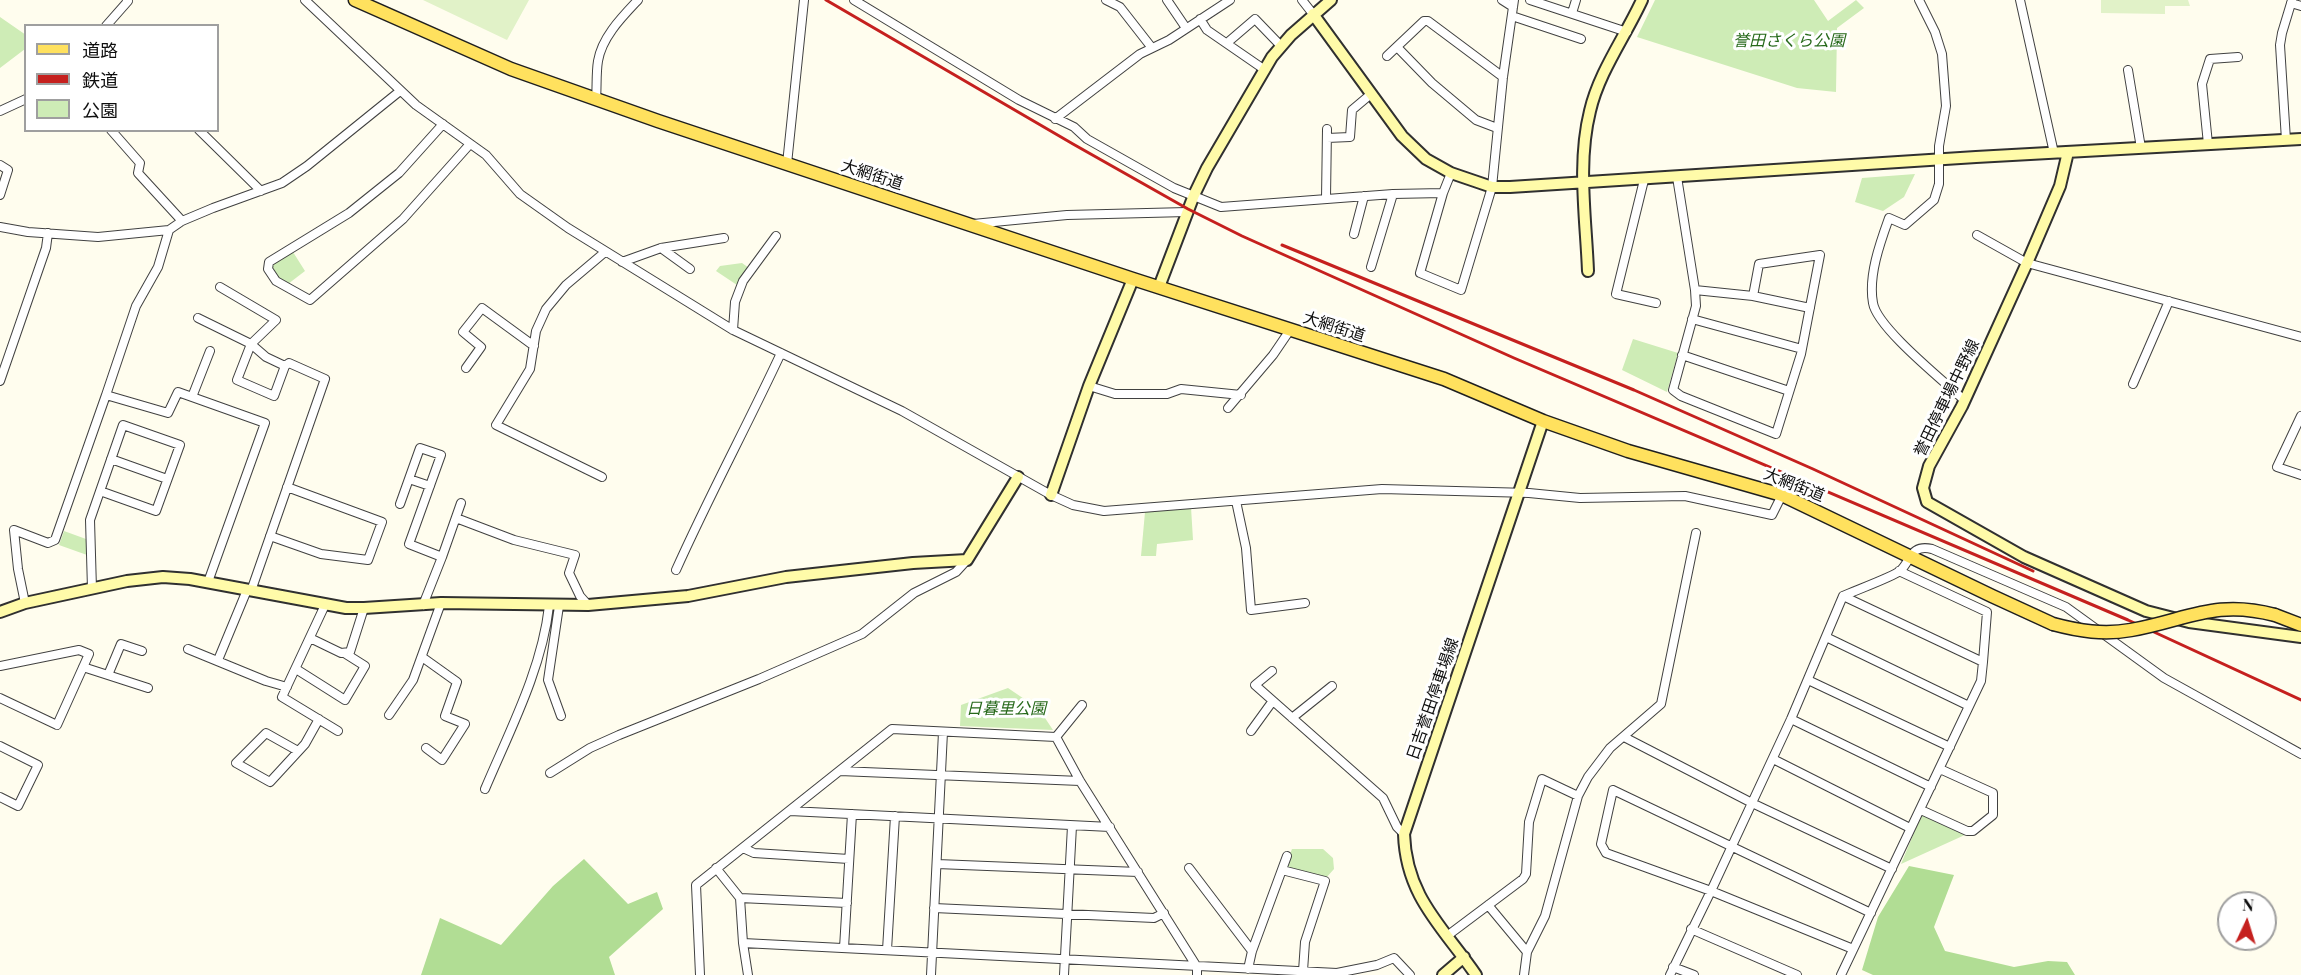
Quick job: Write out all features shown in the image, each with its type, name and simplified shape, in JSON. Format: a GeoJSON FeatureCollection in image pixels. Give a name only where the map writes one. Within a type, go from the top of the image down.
{"type":"FeatureCollection","features":[{"type":"Feature","properties":{"kind":"main road","name":"大網街道"},"geometry":{"type":"LineString","coordinates":[[361,1],[511,69],[596,100],[1133,279],[1444,379],[1543,421],[1628,451],[1782,495],[2053,624],[2085,631],[2114,632],[2216,609],[2247,608],[2301,625]]}},
{"type":"Feature","properties":{"kind":"street"},"geometry":{"type":"LineString","coordinates":[[108,24],[128,0]]}},
{"type":"Feature","properties":{"kind":"street"},"geometry":{"type":"LineString","coordinates":[[305,0],[416,105],[486,155],[520,194],[605,252],[733,330],[902,411],[1018,477],[1073,505],[1104,511],[1382,489],[1518,493],[1580,498],[1685,496],[1772,515],[1782,495]]}},
{"type":"Feature","properties":{"kind":"street"},"geometry":{"type":"LineString","coordinates":[[596,100],[598,61],[601,51],[608,37],[638,0]]}},
{"type":"Feature","properties":{"kind":"street"},"geometry":{"type":"LineString","coordinates":[[787,164],[804,0]]}},
{"type":"Feature","properties":{"kind":"street"},"geometry":{"type":"LineString","coordinates":[[854,0],[1055,119],[1074,127],[1088,139],[1174,188],[1221,207],[1326,198],[1443,193]]}},
{"type":"Feature","properties":{"kind":"street"},"geometry":{"type":"LineString","coordinates":[[1106,0],[1120,7],[1152,48]]}},
{"type":"Feature","properties":{"kind":"street"},"geometry":{"type":"LineString","coordinates":[[1167,0],[1186,28]]}},
{"type":"Feature","properties":{"kind":"street"},"geometry":{"type":"LineString","coordinates":[[1055,119],[1140,54],[1230,0]]}},
{"type":"Feature","properties":{"kind":"street"},"geometry":{"type":"LineString","coordinates":[[1302,0],[1414,149],[1426,159],[1451,173],[1492,187],[1644,180],[2301,139]]}},
{"type":"Feature","properties":{"kind":"street"},"geometry":{"type":"LineString","coordinates":[[1159,287],[1206,168],[1264,70],[1281,46],[1331,0]]}},
{"type":"Feature","properties":{"kind":"street"},"geometry":{"type":"LineString","coordinates":[[1502,0],[1513,8],[1581,39]]}},
{"type":"Feature","properties":{"kind":"street"},"geometry":{"type":"LineString","coordinates":[[1530,0],[1628,32]]}},
{"type":"Feature","properties":{"kind":"street"},"geometry":{"type":"LineString","coordinates":[[1572,13],[1576,0]]}},
{"type":"Feature","properties":{"kind":"street"},"geometry":{"type":"LineString","coordinates":[[1588,271],[1583,157],[1590,111],[1606,70],[1628,32],[1642,0]]}},
{"type":"Feature","properties":{"kind":"street"},"geometry":{"type":"LineString","coordinates":[[1919,0],[1942,54],[1946,106],[1938,160],[1939,184],[1934,200],[1905,225],[1889,218],[1880,243],[1873,282],[1873,305],[1886,328],[1964,400]]}},
{"type":"Feature","properties":{"kind":"street"},"geometry":{"type":"LineString","coordinates":[[2020,0],[2054,153]]}},
{"type":"Feature","properties":{"kind":"street"},"geometry":{"type":"LineString","coordinates":[[2286,140],[2280,45],[2292,1],[2301,6]]}},
{"type":"Feature","properties":{"kind":"street"},"geometry":{"type":"LineString","coordinates":[[1451,173],[1420,273],[1461,290],[1492,187],[1497,128],[1513,8]]}},
{"type":"Feature","properties":{"kind":"street"},"geometry":{"type":"LineString","coordinates":[[1200,19],[1207,30],[1264,70]]}},
{"type":"Feature","properties":{"kind":"street"},"geometry":{"type":"LineString","coordinates":[[1227,43],[1255,19],[1281,46]]}},
{"type":"Feature","properties":{"kind":"street"},"geometry":{"type":"LineString","coordinates":[[1387,56],[1424,21],[1428,21],[1503,77]]}},
{"type":"Feature","properties":{"kind":"street"},"geometry":{"type":"LineString","coordinates":[[1397,46],[1432,83],[1476,120],[1497,128]]}},
{"type":"Feature","properties":{"kind":"street"},"geometry":{"type":"LineString","coordinates":[[2208,144],[2202,84],[2210,59],[2238,57]]}},
{"type":"Feature","properties":{"kind":"street"},"geometry":{"type":"LineString","coordinates":[[2128,70],[2141,148]]}},
{"type":"Feature","properties":{"kind":"street"},"geometry":{"type":"LineString","coordinates":[[0,227],[98,237],[169,230],[182,221],[282,183],[307,166],[400,91]]}},
{"type":"Feature","properties":{"kind":"street"},"geometry":{"type":"LineString","coordinates":[[1327,138],[1350,137],[1352,110],[1371,94]]}},
{"type":"Feature","properties":{"kind":"street"},"geometry":{"type":"LineString","coordinates":[[0,111],[24,100]]}},
{"type":"Feature","properties":{"kind":"street"},"geometry":{"type":"LineString","coordinates":[[443,124],[399,173],[349,213],[269,262],[268,269],[276,281],[310,300],[404,219],[470,144]]}},
{"type":"Feature","properties":{"kind":"street"},"geometry":{"type":"LineString","coordinates":[[1326,198],[1327,129]]}},
{"type":"Feature","properties":{"kind":"street"},"geometry":{"type":"LineString","coordinates":[[113,132],[140,163],[138,173],[182,221]]}},
{"type":"Feature","properties":{"kind":"street"},"geometry":{"type":"LineString","coordinates":[[201,132],[261,191]]}},
{"type":"Feature","properties":{"kind":"street","name":"誉田停車場中野線"},"geometry":{"type":"LineString","coordinates":[[2068,152],[2060,186],[2027,263],[1925,479],[1924,495],[1927,502],[2024,557],[2146,611],[2189,622],[2301,637]]}},
{"type":"Feature","properties":{"kind":"street"},"geometry":{"type":"LineString","coordinates":[[0,165],[8,170],[0,195]]}},
{"type":"Feature","properties":{"kind":"street"},"geometry":{"type":"LineString","coordinates":[[1677,177],[1696,306],[1673,390],[1681,396],[1776,434],[1802,349],[1820,255],[1759,264],[1753,296]]}},
{"type":"Feature","properties":{"kind":"street"},"geometry":{"type":"LineString","coordinates":[[1644,180],[1616,294],[1656,303]]}},
{"type":"Feature","properties":{"kind":"street"},"geometry":{"type":"LineString","coordinates":[[1371,267],[1393,194]]}},
{"type":"Feature","properties":{"kind":"street"},"geometry":{"type":"LineString","coordinates":[[1354,234],[1364,196]]}},
{"type":"Feature","properties":{"kind":"street"},"geometry":{"type":"LineString","coordinates":[[972,224],[1067,215],[1187,212]]}},
{"type":"Feature","properties":{"kind":"street"},"geometry":{"type":"LineString","coordinates":[[25,603],[18,569],[14,530],[48,543],[55,540],[136,306],[158,267],[169,230]]}},
{"type":"Feature","properties":{"kind":"street"},"geometry":{"type":"LineString","coordinates":[[0,381],[46,248],[48,233]]}},
{"type":"Feature","properties":{"kind":"street"},"geometry":{"type":"LineString","coordinates":[[733,330],[735,302],[743,281],[776,236]]}},
{"type":"Feature","properties":{"kind":"street"},"geometry":{"type":"LineString","coordinates":[[1977,236],[2027,263],[2301,337]]}},
{"type":"Feature","properties":{"kind":"street"},"geometry":{"type":"LineString","coordinates":[[622,262],[661,248],[724,238]]}},
{"type":"Feature","properties":{"kind":"street"},"geometry":{"type":"LineString","coordinates":[[661,248],[690,269]]}},
{"type":"Feature","properties":{"kind":"street"},"geometry":{"type":"LineString","coordinates":[[602,477],[496,425],[530,369],[540,322],[552,301],[605,252]]}},
{"type":"Feature","properties":{"kind":"street"},"geometry":{"type":"LineString","coordinates":[[1051,495],[1089,386],[1133,279]]}},
{"type":"Feature","properties":{"kind":"street"},"geometry":{"type":"LineString","coordinates":[[218,660],[249,591],[270,536],[325,379],[289,363],[285,366],[274,396],[237,380],[251,344],[276,320],[220,287]]}},
{"type":"Feature","properties":{"kind":"street"},"geometry":{"type":"LineString","coordinates":[[1695,290],[1753,296],[1810,308]]}},
{"type":"Feature","properties":{"kind":"street"},"geometry":{"type":"LineString","coordinates":[[2133,384],[2169,301]]}},
{"type":"Feature","properties":{"kind":"street"},"geometry":{"type":"LineString","coordinates":[[466,368],[481,347],[463,332],[482,308],[534,346]]}},
{"type":"Feature","properties":{"kind":"street"},"geometry":{"type":"LineString","coordinates":[[198,318],[251,344],[266,357],[285,366]]}},
{"type":"Feature","properties":{"kind":"street"},"geometry":{"type":"LineString","coordinates":[[1692,319],[1802,349]]}},
{"type":"Feature","properties":{"kind":"street"},"geometry":{"type":"LineString","coordinates":[[1228,408],[1285,340],[1290,330]]}},
{"type":"Feature","properties":{"kind":"street"},"geometry":{"type":"LineString","coordinates":[[192,397],[210,351]]}},
{"type":"Feature","properties":{"kind":"street"},"geometry":{"type":"LineString","coordinates":[[676,570],[700,516],[736,448],[781,353]]}},
{"type":"Feature","properties":{"kind":"street"},"geometry":{"type":"LineString","coordinates":[[1682,355],[1789,391]]}},
{"type":"Feature","properties":{"kind":"street"},"geometry":{"type":"LineString","coordinates":[[1089,386],[1115,394],[1167,394],[1181,388],[1241,395]]}},
{"type":"Feature","properties":{"kind":"street"},"geometry":{"type":"LineString","coordinates":[[106,395],[168,413],[178,392],[265,423],[208,582]]}},
{"type":"Feature","properties":{"kind":"street"},"geometry":{"type":"LineString","coordinates":[[2301,416],[2277,467],[2301,475]]}},
{"type":"Feature","properties":{"kind":"street","name":"日吉誉田停車場線"},"geometry":{"type":"LineString","coordinates":[[1476,975],[1430,915],[1418,894],[1407,864],[1404,834],[1543,421]]}},
{"type":"Feature","properties":{"kind":"street"},"geometry":{"type":"LineString","coordinates":[[92,589],[90,520],[111,459],[123,425],[180,445],[156,510],[100,491]]}},
{"type":"Feature","properties":{"kind":"street"},"geometry":{"type":"LineString","coordinates":[[400,504],[420,448],[441,455],[409,544],[441,557]]}},
{"type":"Feature","properties":{"kind":"street"},"geometry":{"type":"LineString","coordinates":[[111,459],[167,479]]}},
{"type":"Feature","properties":{"kind":"street"},"geometry":{"type":"LineString","coordinates":[[550,773],[600,744],[862,634],[914,593],[956,572],[967,560],[1018,477]]}},
{"type":"Feature","properties":{"kind":"street"},"geometry":{"type":"LineString","coordinates":[[409,479],[430,486]]}},
{"type":"Feature","properties":{"kind":"street"},"geometry":{"type":"LineString","coordinates":[[270,536],[321,554],[368,560],[382,522],[287,487]]}},
{"type":"Feature","properties":{"kind":"street"},"geometry":{"type":"LineString","coordinates":[[1236,501],[1246,548],[1251,610],[1305,603]]}},
{"type":"Feature","properties":{"kind":"street"},"geometry":{"type":"LineString","coordinates":[[423,605],[461,503]]}},
{"type":"Feature","properties":{"kind":"street"},"geometry":{"type":"LineString","coordinates":[[456,518],[514,540],[575,555],[569,573],[580,596],[588,605]]}},
{"type":"Feature","properties":{"kind":"street"},"geometry":{"type":"LineString","coordinates":[[1524,975],[1527,952],[1545,916],[1578,796],[1610,748],[1661,704],[1696,533]]}},
{"type":"Feature","properties":{"kind":"street"},"geometry":{"type":"LineString","coordinates":[[1694,975],[1671,971],[1773,759],[1843,596],[1899,571],[1909,556],[1921,549],[1932,549],[2066,607],[2164,678],[2301,754]]}},
{"type":"Feature","properties":{"kind":"street"},"geometry":{"type":"LineString","coordinates":[[0,612],[25,603],[127,581],[163,577],[208,582],[325,605],[364,608],[441,603],[554,606],[688,596],[786,577],[913,563],[967,560]]}},
{"type":"Feature","properties":{"kind":"street"},"geometry":{"type":"LineString","coordinates":[[1841,975],[1981,681],[1987,612],[1899,571]]}},
{"type":"Feature","properties":{"kind":"street"},"geometry":{"type":"LineString","coordinates":[[1843,596],[1983,662]]}},
{"type":"Feature","properties":{"kind":"street"},"geometry":{"type":"LineString","coordinates":[[389,715],[412,681],[441,603]]}},
{"type":"Feature","properties":{"kind":"street"},"geometry":{"type":"LineString","coordinates":[[325,605],[282,698],[338,731]]}},
{"type":"Feature","properties":{"kind":"street"},"geometry":{"type":"LineString","coordinates":[[554,606],[548,680],[561,716]]}},
{"type":"Feature","properties":{"kind":"street"},"geometry":{"type":"LineString","coordinates":[[485,789],[515,718],[546,635],[554,606]]}},
{"type":"Feature","properties":{"kind":"street"},"geometry":{"type":"LineString","coordinates":[[346,654],[352,649],[364,608]]}},
{"type":"Feature","properties":{"kind":"street"},"geometry":{"type":"LineString","coordinates":[[296,669],[345,700],[365,666],[346,654],[310,638]]}},
{"type":"Feature","properties":{"kind":"street"},"geometry":{"type":"LineString","coordinates":[[1826,638],[1969,706]]}},
{"type":"Feature","properties":{"kind":"street"},"geometry":{"type":"LineString","coordinates":[[108,675],[121,644],[142,651]]}},
{"type":"Feature","properties":{"kind":"street"},"geometry":{"type":"LineString","coordinates":[[188,649],[266,681],[287,687]]}},
{"type":"Feature","properties":{"kind":"street"},"geometry":{"type":"LineString","coordinates":[[0,666],[79,650],[89,654],[57,725],[0,698]]}},
{"type":"Feature","properties":{"kind":"street"},"geometry":{"type":"LineString","coordinates":[[422,657],[457,682],[445,716],[465,724],[442,760],[426,748]]}},
{"type":"Feature","properties":{"kind":"street"},"geometry":{"type":"LineString","coordinates":[[83,667],[148,688]]}},
{"type":"Feature","properties":{"kind":"street"},"geometry":{"type":"LineString","coordinates":[[1272,671],[1255,685],[1383,798],[1397,828],[1404,834]]}},
{"type":"Feature","properties":{"kind":"street"},"geometry":{"type":"LineString","coordinates":[[1808,680],[1950,747]]}},
{"type":"Feature","properties":{"kind":"street"},"geometry":{"type":"LineString","coordinates":[[1292,718],[1332,686]]}},
{"type":"Feature","properties":{"kind":"street"},"geometry":{"type":"LineString","coordinates":[[1251,731],[1272,702]]}},
{"type":"Feature","properties":{"kind":"street"},"geometry":{"type":"LineString","coordinates":[[1056,737],[1082,705]]}},
{"type":"Feature","properties":{"kind":"street"},"geometry":{"type":"LineString","coordinates":[[298,751],[266,733],[236,763],[270,782],[305,744],[319,719]]}},
{"type":"Feature","properties":{"kind":"street"},"geometry":{"type":"LineString","coordinates":[[1791,719],[1931,787]]}},
{"type":"Feature","properties":{"kind":"street"},"geometry":{"type":"LineString","coordinates":[[700,975],[696,885],[892,729],[1056,737]]}},
{"type":"Feature","properties":{"kind":"street"},"geometry":{"type":"LineString","coordinates":[[931,975],[943,732]]}},
{"type":"Feature","properties":{"kind":"street"},"geometry":{"type":"LineString","coordinates":[[1056,737],[1080,781],[1197,971]]}},
{"type":"Feature","properties":{"kind":"street"},"geometry":{"type":"LineString","coordinates":[[1624,737],[1752,803],[1892,869]]}},
{"type":"Feature","properties":{"kind":"street"},"geometry":{"type":"LineString","coordinates":[[0,746],[38,765],[18,806],[0,797]]}},
{"type":"Feature","properties":{"kind":"street"},"geometry":{"type":"LineString","coordinates":[[1773,759],[1910,828]]}},
{"type":"Feature","properties":{"kind":"street"},"geometry":{"type":"LineString","coordinates":[[1920,810],[1967,831],[1972,831],[1993,815],[1993,794],[1940,769]]}},
{"type":"Feature","properties":{"kind":"street"},"geometry":{"type":"LineString","coordinates":[[840,771],[1080,781]]}},
{"type":"Feature","properties":{"kind":"street"},"geometry":{"type":"LineString","coordinates":[[1448,936],[1523,879],[1526,874],[1529,822],[1542,779],[1578,796]]}},
{"type":"Feature","properties":{"kind":"street"},"geometry":{"type":"LineString","coordinates":[[1853,949],[1711,891],[1606,853],[1601,844],[1613,790],[1870,913]]}},
{"type":"Feature","properties":{"kind":"street"},"geometry":{"type":"LineString","coordinates":[[790,811],[1110,827]]}},
{"type":"Feature","properties":{"kind":"street"},"geometry":{"type":"LineString","coordinates":[[844,948],[852,814]]}},
{"type":"Feature","properties":{"kind":"street"},"geometry":{"type":"LineString","coordinates":[[887,950],[895,816]]}},
{"type":"Feature","properties":{"kind":"street"},"geometry":{"type":"LineString","coordinates":[[1064,975],[1072,826]]}},
{"type":"Feature","properties":{"kind":"street"},"geometry":{"type":"LineString","coordinates":[[743,848],[754,853],[849,859]]}},
{"type":"Feature","properties":{"kind":"street"},"geometry":{"type":"LineString","coordinates":[[1248,969],[1252,951],[1287,856]]}},
{"type":"Feature","properties":{"kind":"street"},"geometry":{"type":"LineString","coordinates":[[937,864],[1138,872]]}},
{"type":"Feature","properties":{"kind":"street"},"geometry":{"type":"LineString","coordinates":[[716,868],[740,898],[748,975]]}},
{"type":"Feature","properties":{"kind":"street"},"geometry":{"type":"LineString","coordinates":[[1189,868],[1252,951]]}},
{"type":"Feature","properties":{"kind":"street"},"geometry":{"type":"LineString","coordinates":[[1282,870],[1325,881],[1305,942],[1303,972]]}},
{"type":"Feature","properties":{"kind":"street"},"geometry":{"type":"LineString","coordinates":[[740,898],[847,903]]}},
{"type":"Feature","properties":{"kind":"street"},"geometry":{"type":"LineString","coordinates":[[1488,905],[1527,952]]}},
{"type":"Feature","properties":{"kind":"street"},"geometry":{"type":"LineString","coordinates":[[934,908],[1154,918],[1164,914]]}},
{"type":"Feature","properties":{"kind":"street"},"geometry":{"type":"LineString","coordinates":[[1691,929],[1797,975]]}},
{"type":"Feature","properties":{"kind":"street"},"geometry":{"type":"LineString","coordinates":[[743,943],[1065,960],[1197,971],[1248,969],[1337,974],[1377,965],[1394,958],[1410,975]]}},
{"type":"Feature","properties":{"kind":"street"},"geometry":{"type":"LineString","coordinates":[[1443,975],[1464,957]]}},
{"type":"Feature","properties":{"kind":"green space"},"geometry":{"type":"Polygon","coordinates":[[[423,0],[529,0],[507,40],[423,0]]]}},
{"type":"Feature","properties":{"kind":"green space","name":"誉田さくら公園"},"geometry":{"type":"Polygon","coordinates":[[[1655,0],[1814,0],[1828,21],[1856,0],[1864,8],[1837,28],[1836,92],[1797,88],[1637,37],[1655,0]]]}},
{"type":"Feature","properties":{"kind":"green space"},"geometry":{"type":"Polygon","coordinates":[[[2101,0],[2188,0],[2190,6],[2165,6],[2165,14],[2101,13],[2101,0]]]}},
{"type":"Feature","properties":{"kind":"green space"},"geometry":{"type":"Polygon","coordinates":[[[0,17],[24,34],[24,50],[0,68],[0,17]]]}},
{"type":"Feature","properties":{"kind":"green space"},"geometry":{"type":"Polygon","coordinates":[[[1915,174],[1904,197],[1883,211],[1855,202],[1862,178],[1915,174]]]}},
{"type":"Feature","properties":{"kind":"green space"},"geometry":{"type":"Polygon","coordinates":[[[293,252],[305,271],[288,284],[275,273],[273,264],[293,252]]]}},
{"type":"Feature","properties":{"kind":"green space"},"geometry":{"type":"Polygon","coordinates":[[[742,263],[749,268],[737,285],[716,271],[720,266],[742,263]]]}},
{"type":"Feature","properties":{"kind":"green space"},"geometry":{"type":"Polygon","coordinates":[[[1633,339],[1678,353],[1667,392],[1622,370],[1633,339]]]}},
{"type":"Feature","properties":{"kind":"green space"},"geometry":{"type":"Polygon","coordinates":[[[1191,507],[1193,540],[1157,544],[1156,556],[1141,556],[1145,512],[1191,507]]]}},
{"type":"Feature","properties":{"kind":"green space"},"geometry":{"type":"Polygon","coordinates":[[[64,531],[86,539],[87,555],[59,545],[64,531]]]}},
{"type":"Feature","properties":{"kind":"green space","name":"日暮里公園"},"geometry":{"type":"Polygon","coordinates":[[[1008,688],[1039,709],[1053,730],[960,726],[961,705],[1008,688]]]}},
{"type":"Feature","properties":{"kind":"green space"},"geometry":{"type":"Polygon","coordinates":[[[1926,814],[1967,834],[1901,864],[1921,816],[1926,814]]]}},
{"type":"Feature","properties":{"kind":"green space"},"geometry":{"type":"Polygon","coordinates":[[[1292,849],[1323,849],[1333,858],[1334,869],[1326,878],[1287,868],[1286,864],[1292,849]]]}},
{"type":"Feature","properties":{"kind":"green space"},"geometry":{"type":"Polygon","coordinates":[[[584,859],[628,904],[657,892],[663,909],[609,957],[615,975],[421,975],[440,918],[501,945],[553,886],[584,859]]]}},
{"type":"Feature","properties":{"kind":"green space"},"geometry":{"type":"Polygon","coordinates":[[[1909,866],[1954,875],[1934,927],[1945,951],[2014,967],[2048,961],[2067,962],[2075,975],[1873,975],[1862,970],[1878,917],[1909,866]]]}},
{"type":"Feature","properties":{"kind":"railway"},"geometry":{"type":"LineString","coordinates":[[826,0],[1073,144],[1188,209],[1242,236],[1514,358],[2128,620],[2301,700]]}},
{"type":"Feature","properties":{"kind":"railway"},"geometry":{"type":"LineString","coordinates":[[1282,245],[1634,390],[1813,469],[2033,571]]}}]}
